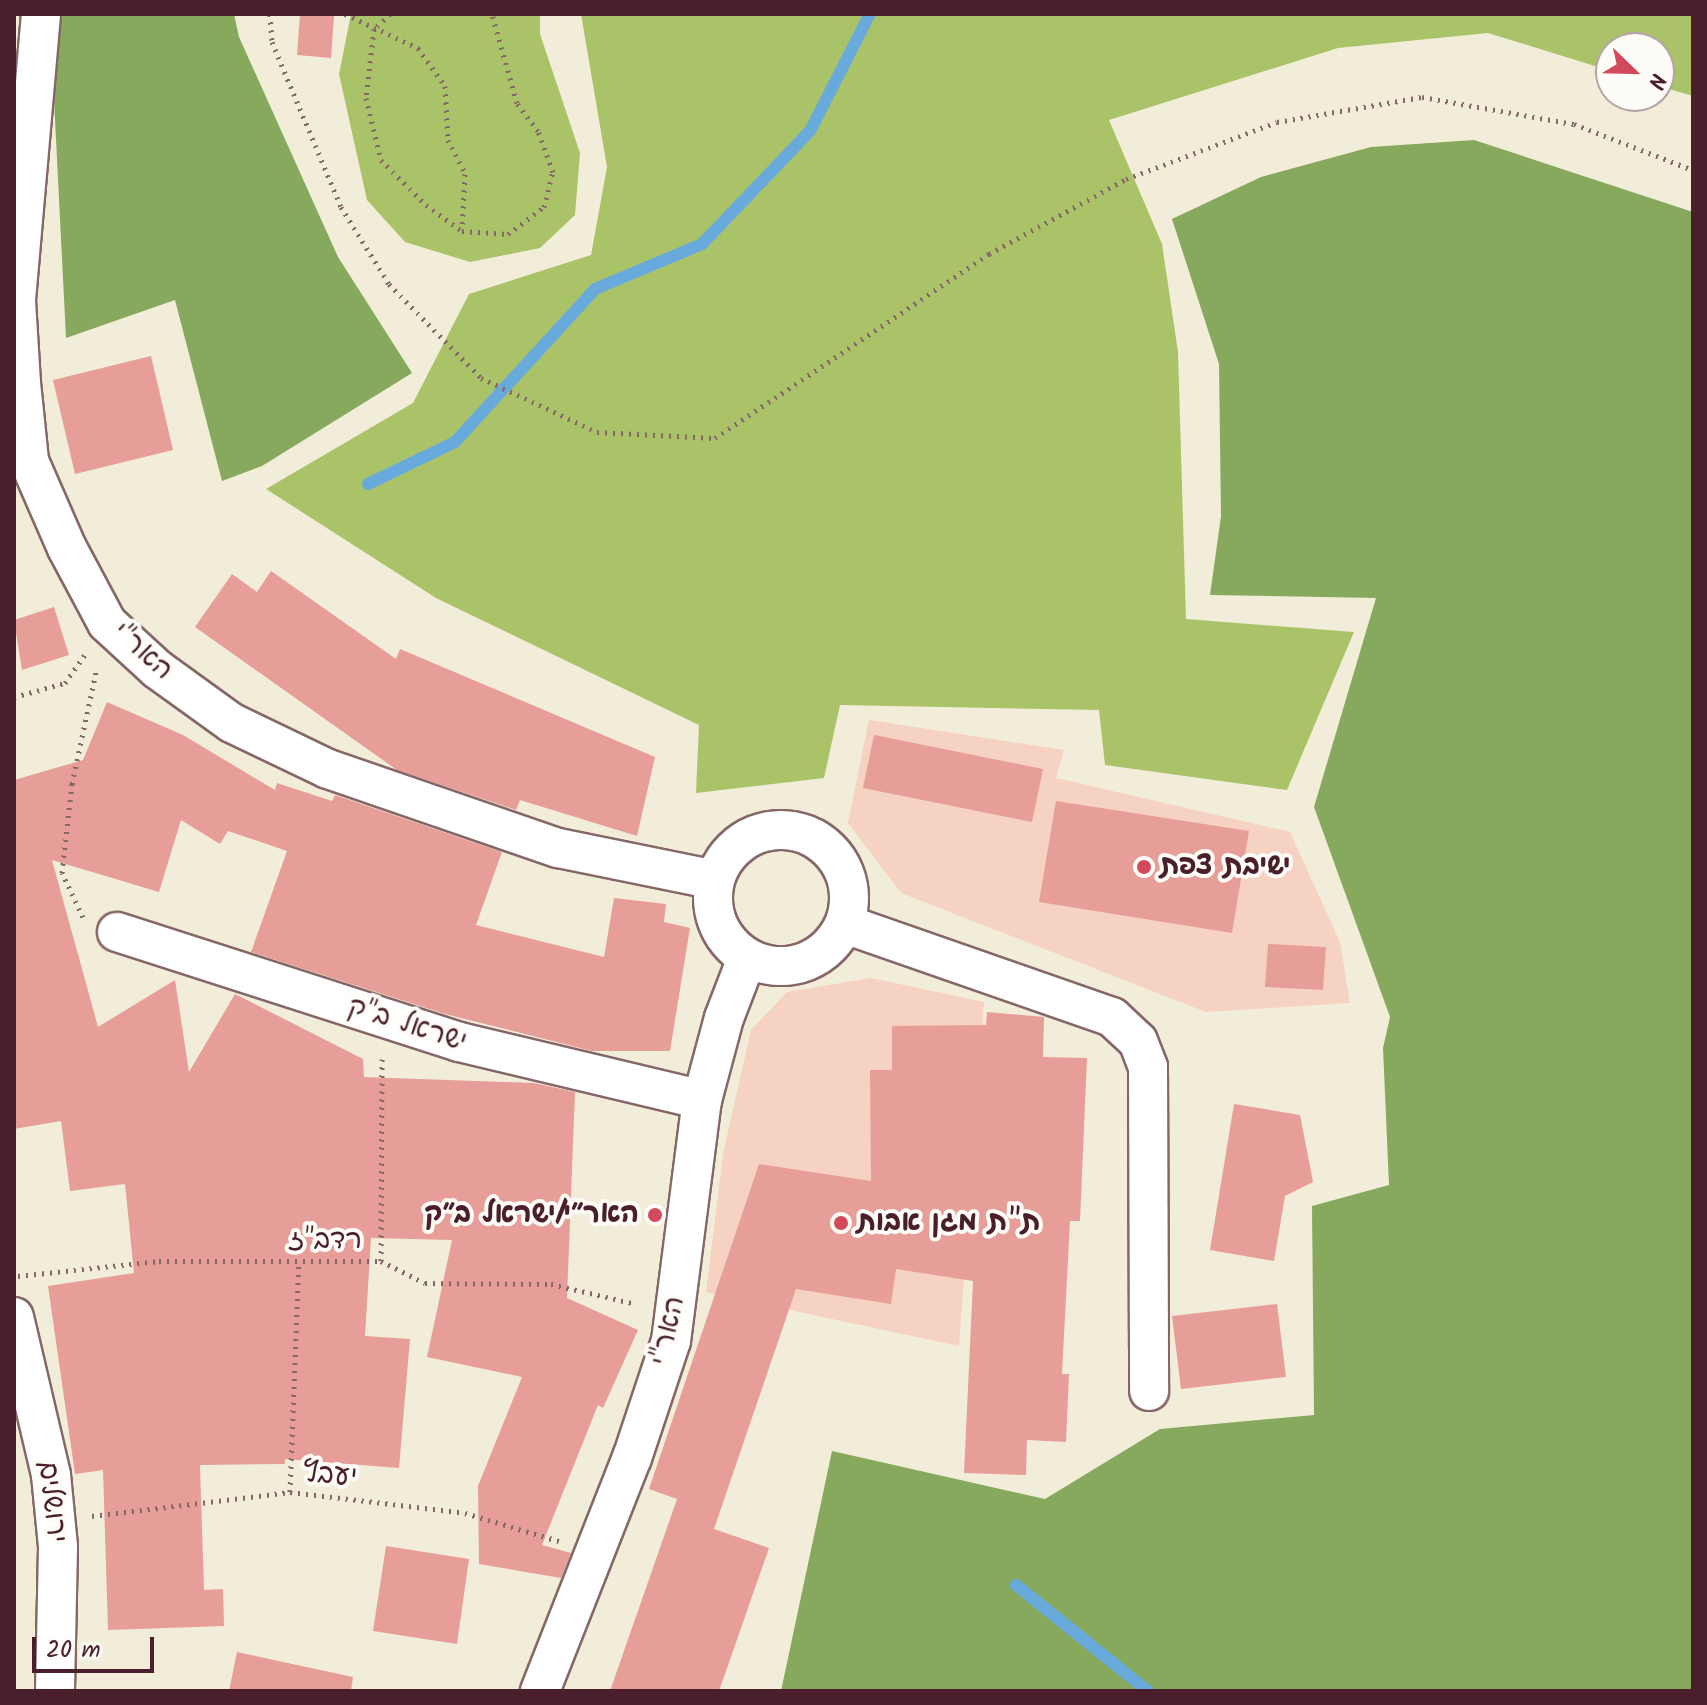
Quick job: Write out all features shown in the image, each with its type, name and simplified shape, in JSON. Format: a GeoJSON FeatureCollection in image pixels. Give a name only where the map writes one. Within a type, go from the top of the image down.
{"type":"FeatureCollection","features":[{"type":"Feature","properties":{"kind":"street","name":"האר\"י"},"geometry":{"type":"LineString","coordinates":[[41,14],[16,301],[29,461],[107,623],[157,669],[232,723],[328,769],[558,848],[715,880]]}},
{"type":"Feature","properties":{"kind":"street"},"geometry":{"type":"LineString","coordinates":[[772,830],[795,830],[817,839],[836,856],[847,877],[845,924],[816,957],[794,966],[769,966],[747,958],[719,927],[713,904],[715,880],[725,859],[749,837],[772,830]]}},
{"type":"Feature","properties":{"kind":"street"},"geometry":{"type":"LineString","coordinates":[[845,924],[1112,1017],[1138,1041],[1148,1067],[1149,1391]]}},
{"type":"Feature","properties":{"kind":"street","name":"ישראל ב\"ק"},"geometry":{"type":"LineString","coordinates":[[117,932],[513,1058],[702,1100]]}},
{"type":"Feature","properties":{"kind":"street","name":"האר\"י"},"geometry":{"type":"LineString","coordinates":[[540,1691],[637,1443],[676,1313],[702,1100],[724,1018],[747,958]]}},
{"type":"Feature","properties":{"kind":"street","name":"ירושלים"},"geometry":{"type":"LineString","coordinates":[[14,1317],[51,1475],[56,1520],[55,1691]]}},
{"type":"Feature","properties":{"kind":"path"},"geometry":{"type":"LineString","coordinates":[[270,14],[272,42],[341,207],[389,284],[481,378],[597,432],[715,438],[989,254],[1126,179],[1277,122],[1422,97],[1574,124],[1693,170]]}},
{"type":"Feature","properties":{"kind":"path"},"geometry":{"type":"LineString","coordinates":[[345,14],[418,48],[445,86],[448,140],[465,174],[462,231]]}},
{"type":"Feature","properties":{"kind":"path"},"geometry":{"type":"LineString","coordinates":[[390,14],[374,29],[366,98],[381,160],[426,205],[462,231],[508,234],[544,207],[553,172],[538,131],[517,103],[492,14]]}},
{"type":"Feature","properties":{"kind":"path"},"geometry":{"type":"LineString","coordinates":[[14,697],[65,683],[107,623]]}},
{"type":"Feature","properties":{"kind":"path"},"geometry":{"type":"LineString","coordinates":[[107,623],[72,784],[62,873],[82,916],[117,932]]}},
{"type":"Feature","properties":{"kind":"path"},"geometry":{"type":"LineString","coordinates":[[381,1261],[382,1018]]}},
{"type":"Feature","properties":{"kind":"path","name":"רדב\"ז"},"geometry":{"type":"LineString","coordinates":[[14,1277],[159,1261],[381,1261],[425,1283],[551,1284],[676,1313]]}},
{"type":"Feature","properties":{"kind":"path"},"geometry":{"type":"LineString","coordinates":[[290,1492],[299,1261]]}},
{"type":"Feature","properties":{"kind":"path","name":"יעבץ"},"geometry":{"type":"LineString","coordinates":[[56,1520],[290,1492],[465,1513],[595,1552]]}},
{"type":"Feature","properties":{"kind":"shaded area"},"geometry":{"type":"Polygon","coordinates":[[[869,720],[1064,750],[1056,778],[1290,832],[1340,942],[1350,1003],[1206,1012],[901,893],[848,823],[869,720]]]}},
{"type":"Feature","properties":{"kind":"shaded area","name":"ת\"ת מגן אבות"},"geometry":{"type":"Polygon","coordinates":[[[871,978],[984,1002],[959,1346],[706,1292],[723,1154],[751,1030],[787,992],[871,978]]]}},
{"type":"Feature","properties":{"kind":"green space"},"geometry":{"type":"Polygon","coordinates":[[[61,14],[234,14],[239,37],[338,257],[412,373],[262,466],[222,481],[175,300],[66,338],[52,60],[61,14]]]}},
{"type":"Feature","properties":{"kind":"green space"},"geometry":{"type":"Polygon","coordinates":[[[351,14],[540,14],[540,34],[580,153],[575,215],[540,248],[470,262],[405,242],[367,200],[339,74],[351,14]]]}},
{"type":"Feature","properties":{"kind":"green space"},"geometry":{"type":"Polygon","coordinates":[[[581,14],[1693,14],[1693,96],[1675,91],[1675,32],[1595,32],[1595,66],[1488,33],[1338,48],[1109,120],[1162,244],[1178,352],[1186,619],[1354,632],[1287,790],[1105,765],[1099,710],[840,705],[824,778],[696,793],[699,725],[436,598],[266,489],[413,403],[469,294],[591,255],[607,167],[581,14]]]}},
{"type":"Feature","properties":{"kind":"green space"},"geometry":{"type":"Polygon","coordinates":[[[1474,140],[1693,212],[1693,1691],[781,1691],[832,1451],[1045,1499],[1160,1429],[1314,1415],[1312,1206],[1389,1185],[1383,1048],[1390,1017],[1314,807],[1376,598],[1210,595],[1221,516],[1219,364],[1172,219],[1261,177],[1371,147],[1474,140]]]}},
{"type":"Feature","properties":{"kind":"building"},"geometry":{"type":"Polygon","coordinates":[[[300,14],[334,16],[331,58],[297,55],[300,14]]]}},
{"type":"Feature","properties":{"kind":"building"},"geometry":{"type":"Polygon","coordinates":[[[151,356],[173,450],[75,474],[53,380],[151,356]]]}},
{"type":"Feature","properties":{"kind":"building"},"geometry":{"type":"Polygon","coordinates":[[[271,571],[396,659],[400,649],[655,757],[637,836],[520,800],[516,810],[397,770],[195,627],[232,574],[257,592],[271,571]]]}},
{"type":"Feature","properties":{"kind":"building"},"geometry":{"type":"Polygon","coordinates":[[[54,607],[69,655],[22,670],[14,620],[54,607]]]}},
{"type":"Feature","properties":{"kind":"building"},"geometry":{"type":"Polygon","coordinates":[[[107,702],[183,735],[275,790],[277,783],[332,801],[335,795],[502,852],[476,925],[604,957],[614,898],[666,904],[664,922],[690,928],[670,1051],[592,1051],[445,1014],[251,952],[287,851],[228,831],[220,844],[181,820],[159,892],[52,860],[98,1027],[175,980],[189,1072],[235,994],[363,1059],[364,1077],[534,1083],[575,1092],[567,1298],[638,1330],[603,1408],[598,1405],[542,1545],[571,1553],[561,1578],[479,1564],[478,1486],[522,1377],[427,1357],[452,1240],[371,1238],[365,1336],[410,1339],[399,1468],[285,1459],[285,1464],[200,1465],[204,1590],[223,1589],[224,1626],[108,1630],[103,1470],[75,1474],[48,1286],[134,1273],[125,1184],[70,1191],[61,1121],[14,1129],[14,780],[83,760],[107,702]]]}},
{"type":"Feature","properties":{"kind":"building"},"geometry":{"type":"Polygon","coordinates":[[[874,735],[1043,769],[1032,822],[863,788],[874,735]]]}},
{"type":"Feature","properties":{"kind":"building","name":"ישיבת צפת"},"geometry":{"type":"Polygon","coordinates":[[[1056,801],[1249,831],[1232,933],[1039,902],[1056,801]]]}},
{"type":"Feature","properties":{"kind":"building"},"geometry":{"type":"Polygon","coordinates":[[[1268,944],[1326,947],[1323,990],[1265,987],[1268,944]]]}},
{"type":"Feature","properties":{"kind":"building"},"geometry":{"type":"Polygon","coordinates":[[[987,1012],[1044,1017],[1043,1057],[1087,1058],[1080,1221],[1070,1221],[1062,1374],[1069,1374],[1066,1442],[1027,1440],[1026,1475],[964,1473],[973,1281],[896,1269],[891,1304],[796,1289],[714,1529],[769,1548],[719,1691],[610,1691],[677,1499],[649,1489],[759,1164],[871,1181],[870,1070],[892,1070],[892,1026],[986,1025],[987,1012]]]}},
{"type":"Feature","properties":{"kind":"building"},"geometry":{"type":"Polygon","coordinates":[[[1234,1104],[1300,1115],[1313,1182],[1285,1196],[1274,1261],[1210,1250],[1234,1104]]]}},
{"type":"Feature","properties":{"kind":"building"},"geometry":{"type":"Polygon","coordinates":[[[1277,1304],[1286,1377],[1181,1389],[1172,1316],[1277,1304]]]}},
{"type":"Feature","properties":{"kind":"building"},"geometry":{"type":"Polygon","coordinates":[[[386,1546],[469,1559],[457,1644],[373,1631],[386,1546]]]}},
{"type":"Feature","properties":{"kind":"building"},"geometry":{"type":"Polygon","coordinates":[[[237,1652],[353,1677],[351,1691],[229,1691],[237,1652]]]}},
{"type":"Feature","properties":{"kind":"waterway"},"geometry":{"type":"LineString","coordinates":[[368,484],[455,442],[595,289],[702,244],[810,131],[870,14]]}},
{"type":"Feature","properties":{"kind":"waterway"},"geometry":{"type":"LineString","coordinates":[[1016,1585],[1148,1691]]}},
{"type":"Feature","properties":{"kind":"place","name":"ישיבת צפת"},"geometry":{"type":"Point","coordinates":[1144,867]}},
{"type":"Feature","properties":{"kind":"place","name":"האר״י/ישראל ב״ק"},"geometry":{"type":"Point","coordinates":[655,1215]}},
{"type":"Feature","properties":{"kind":"place","name":"ת\"ת מגן אבות"},"geometry":{"type":"Point","coordinates":[841,1223]}}]}
